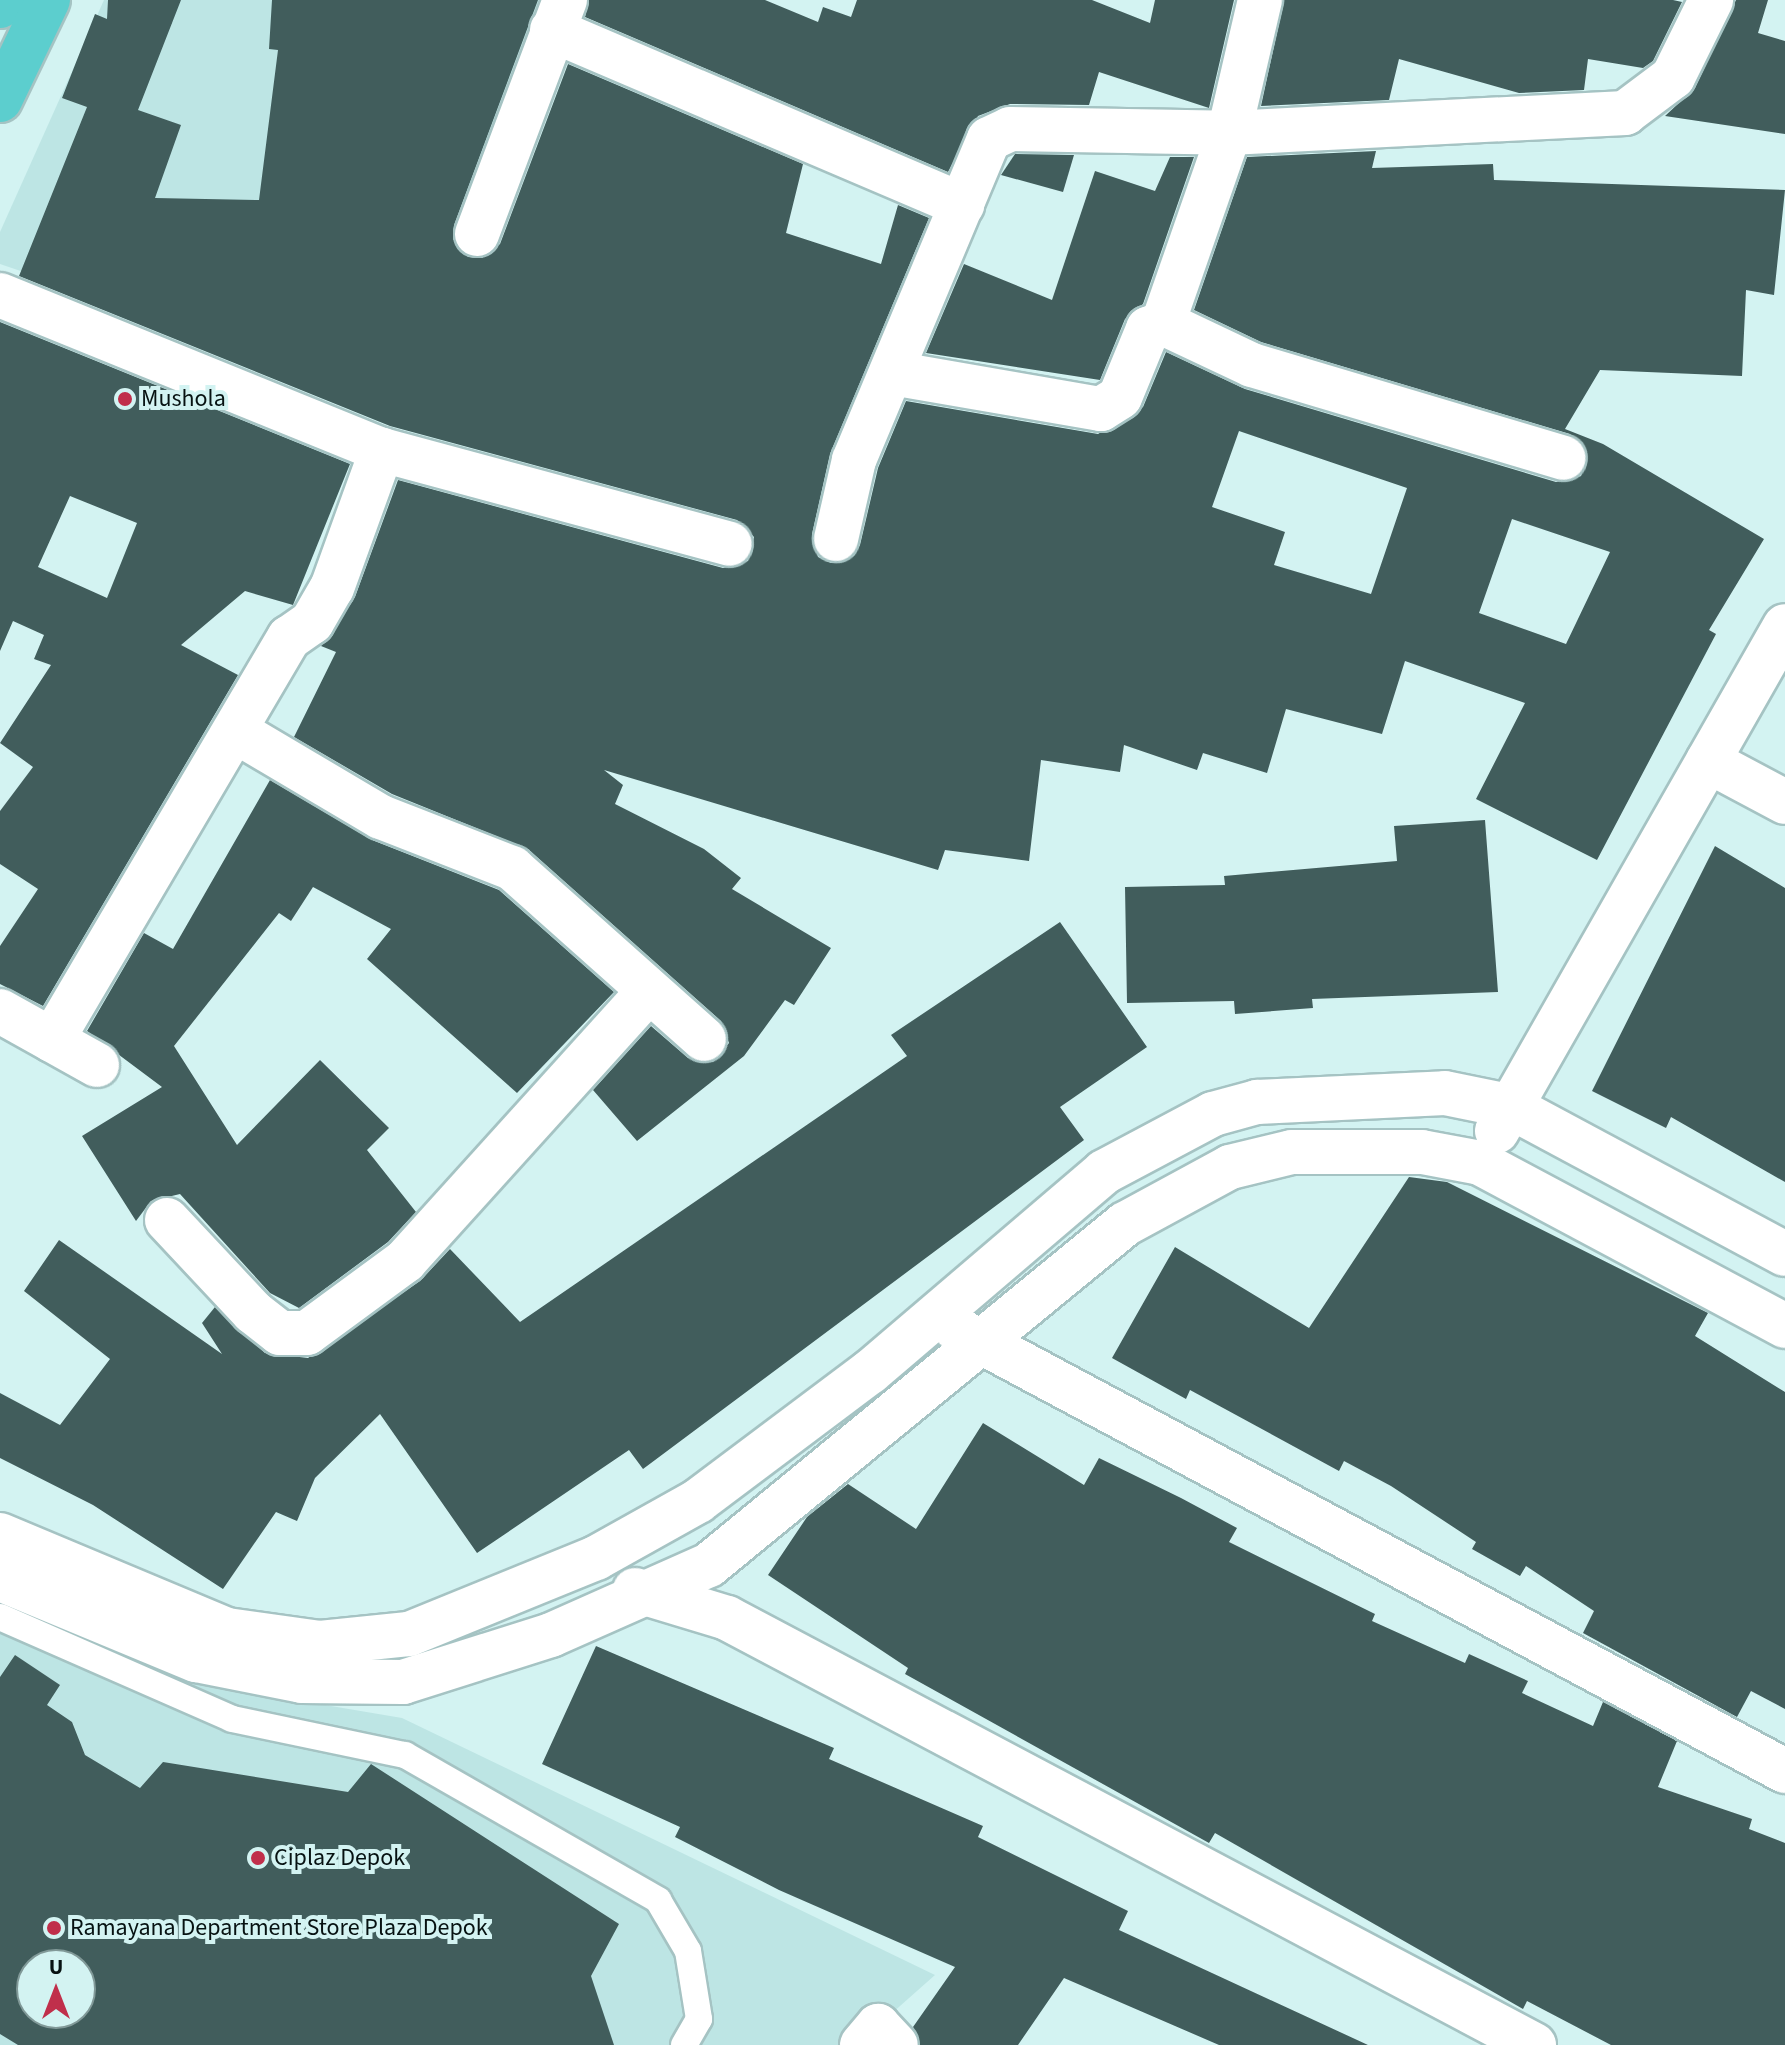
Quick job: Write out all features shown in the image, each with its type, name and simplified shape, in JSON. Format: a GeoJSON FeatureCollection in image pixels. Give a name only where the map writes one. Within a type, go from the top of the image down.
{"type":"FeatureCollection","features":[{"type":"Feature","properties":{"kind":"highway"},"geometry":{"type":"LineString","coordinates":[[0,6],[3,0]]}},
{"type":"Feature","properties":{"kind":"highway"},"geometry":{"type":"LineString","coordinates":[[0,100],[48,0]]}},
{"type":"Feature","properties":{"kind":"street"},"geometry":{"type":"LineString","coordinates":[[1163,323],[1229,133],[1260,0]]}},
{"type":"Feature","properties":{"kind":"street"},"geometry":{"type":"LineString","coordinates":[[836,539],[854,460],[989,139],[1010,129],[1229,133],[1625,113],[1673,77],[1711,0]]}},
{"type":"Feature","properties":{"kind":"street"},"geometry":{"type":"LineString","coordinates":[[477,234],[559,15],[962,205]]}},
{"type":"Feature","properties":{"kind":"street"},"geometry":{"type":"LineString","coordinates":[[0,295],[382,450],[730,544]]}},
{"type":"Feature","properties":{"kind":"street"},"geometry":{"type":"LineString","coordinates":[[892,373],[1101,409],[1120,397],[1148,329],[1163,323],[1252,365],[1563,458]]}},
{"type":"Feature","properties":{"kind":"street"},"geometry":{"type":"LineString","coordinates":[[52,1040],[147,869],[237,732],[289,638],[312,622],[332,588],[382,450]]}},
{"type":"Feature","properties":{"kind":"street"},"geometry":{"type":"LineString","coordinates":[[1480,1163],[1509,1106],[1785,626]]}},
{"type":"Feature","properties":{"kind":"street"},"geometry":{"type":"LineString","coordinates":[[237,732],[381,817],[512,868],[704,1039]]}},
{"type":"Feature","properties":{"kind":"street"},"geometry":{"type":"LineString","coordinates":[[1708,761],[1785,802]]}},
{"type":"Feature","properties":{"kind":"street"},"geometry":{"type":"LineString","coordinates":[[167,1220],[253,1312],[280,1333],[307,1333],[405,1261],[648,992]]}},
{"type":"Feature","properties":{"kind":"street"},"geometry":{"type":"LineString","coordinates":[[0,1011],[97,1065]]}},
{"type":"Feature","properties":{"kind":"street"},"geometry":{"type":"LineString","coordinates":[[0,1579],[196,1660],[259,1655],[320,1643],[409,1634],[596,1558],[762,1457],[940,1315],[1104,1172],[1213,1114],[1353,1094],[1445,1093],[1509,1106],[1785,1254]]}},
{"type":"Feature","properties":{"kind":"street"},"geometry":{"type":"LineString","coordinates":[[0,1535],[171,1609],[259,1655],[342,1684],[403,1682],[551,1635],[709,1565],[1125,1224],[1230,1167],[1292,1152],[1349,1150],[1480,1163],[1785,1326]]}},
{"type":"Feature","properties":{"kind":"street"},"geometry":{"type":"LineString","coordinates":[[940,1315],[976,1345],[1785,1771]]}},
{"type":"Feature","properties":{"kind":"street"},"geometry":{"type":"LineString","coordinates":[[596,1558],[642,1595],[727,1618],[1534,2045]]}},
{"type":"Feature","properties":{"kind":"street"},"geometry":{"type":"LineString","coordinates":[[862,2045],[878,2026],[896,2045]]}},
{"type":"Feature","properties":{"kind":"lane"},"geometry":{"type":"LineString","coordinates":[[0,1617],[232,1719],[405,1755],[658,1900],[688,1951],[699,2019],[684,2045]]}},
{"type":"Feature","properties":{"kind":"shaded area"},"geometry":{"type":"Polygon","coordinates":[[[104,0],[580,0],[564,54],[461,251],[174,323],[0,264],[0,232],[104,0]]]}},
{"type":"Feature","properties":{"kind":"shaded area","name":"Ciplaz Depok"},"geometry":{"type":"Polygon","coordinates":[[[0,1600],[119,1670],[402,1718],[935,1975],[856,2045],[0,2045],[0,1600]]]}},
{"type":"Feature","properties":{"kind":"building"},"geometry":{"type":"Polygon","coordinates":[[[108,0],[181,0],[138,110],[181,125],[155,198],[259,200],[278,50],[269,49],[272,0],[538,0],[454,225],[453,239],[468,257],[482,258],[500,244],[568,64],[803,164],[786,233],[881,264],[898,205],[929,218],[830,454],[812,534],[818,557],[831,563],[854,556],[860,545],[878,468],[906,401],[1098,434],[1143,407],[1166,352],[1245,389],[1556,482],[1581,476],[1587,452],[1570,434],[1261,342],[1194,310],[1247,157],[1376,151],[1372,168],[1493,164],[1494,180],[1785,190],[1774,295],[1746,290],[1742,376],[1600,370],[1565,429],[1603,444],[1764,539],[1709,630],[1716,634],[1597,860],[1476,799],[1525,703],[1405,661],[1382,734],[1286,709],[1267,773],[1203,753],[1197,770],[1124,745],[1120,772],[1041,760],[1029,861],[945,850],[938,870],[604,770],[623,785],[615,804],[704,849],[741,878],[732,889],[831,948],[794,1005],[785,1000],[744,1056],[637,1141],[593,1090],[651,1026],[688,1058],[713,1062],[729,1043],[721,1021],[528,849],[392,794],[294,737],[336,652],[321,646],[355,597],[398,480],[723,568],[748,561],[754,537],[737,520],[390,426],[19,276],[87,107],[62,98],[95,14],[107,19],[108,0]],[[1239,431],[1212,507],[1285,532],[1274,565],[1371,594],[1407,488],[1239,431]],[[1512,519],[1479,613],[1566,644],[1610,552],[1512,519]]]}},
{"type":"Feature","properties":{"kind":"building"},"geometry":{"type":"Polygon","coordinates":[[[589,0],[765,0],[818,22],[823,7],[851,17],[857,0],[1092,0],[1150,23],[1155,0],[1234,0],[1209,108],[1099,72],[1089,105],[1010,104],[978,116],[948,172],[585,17],[589,0]]]}},
{"type":"Feature","properties":{"kind":"building"},"geometry":{"type":"Polygon","coordinates":[[[1284,0],[1682,2],[1653,61],[1643,68],[1588,59],[1584,90],[1519,93],[1399,59],[1389,100],[1261,106],[1284,0]]]}},
{"type":"Feature","properties":{"kind":"building"},"geometry":{"type":"Polygon","coordinates":[[[1736,0],[1768,0],[1758,33],[1785,41],[1785,134],[1665,116],[1695,88],[1736,0]]]}},
{"type":"Feature","properties":{"kind":"building"},"geometry":{"type":"Polygon","coordinates":[[[1015,154],[1074,155],[1063,192],[1001,175],[1015,154]]]}},
{"type":"Feature","properties":{"kind":"building"},"geometry":{"type":"Polygon","coordinates":[[[1170,157],[1194,157],[1143,304],[1125,319],[1100,380],[926,353],[964,264],[1052,300],[1095,171],[1155,191],[1170,157]]]}},
{"type":"Feature","properties":{"kind":"building"},"geometry":{"type":"Polygon","coordinates":[[[0,322],[350,464],[293,605],[245,591],[181,645],[238,675],[43,1006],[0,984],[0,946],[38,889],[0,864],[0,811],[33,767],[0,743],[51,665],[34,659],[44,635],[13,621],[0,651],[0,322]],[[70,496],[38,567],[107,598],[137,523],[70,496]]]}},
{"type":"Feature","properties":{"kind":"building"},"geometry":{"type":"Polygon","coordinates":[[[270,780],[372,840],[499,890],[614,992],[517,1093],[367,959],[391,929],[313,887],[291,921],[279,913],[174,1046],[237,1145],[320,1060],[389,1128],[367,1150],[416,1212],[388,1242],[299,1308],[270,1293],[180,1194],[151,1201],[136,1221],[82,1136],[162,1087],[87,1031],[144,933],[173,949],[270,780]]]}},
{"type":"Feature","properties":{"kind":"building"},"geometry":{"type":"Polygon","coordinates":[[[1485,820],[1498,992],[1312,999],[1313,1008],[1235,1014],[1234,1001],[1127,1003],[1125,887],[1225,885],[1224,876],[1397,861],[1394,826],[1485,820]]]}},
{"type":"Feature","properties":{"kind":"building"},"geometry":{"type":"Polygon","coordinates":[[[1715,846],[1785,888],[1785,1182],[1671,1117],[1666,1128],[1592,1091],[1715,846]]]}},
{"type":"Feature","properties":{"kind":"building"},"geometry":{"type":"Polygon","coordinates":[[[1060,922],[1147,1047],[1060,1107],[1084,1140],[643,1469],[629,1450],[477,1553],[380,1414],[315,1478],[297,1521],[276,1512],[223,1589],[93,1505],[0,1458],[0,1393],[60,1425],[110,1359],[24,1291],[59,1240],[222,1354],[202,1323],[215,1307],[265,1353],[308,1358],[420,1281],[450,1249],[520,1322],[907,1056],[891,1035],[1060,922]]]}},
{"type":"Feature","properties":{"kind":"building"},"geometry":{"type":"Polygon","coordinates":[[[1409,1177],[1447,1182],[1708,1313],[1695,1336],[1785,1392],[1785,1709],[1751,1691],[1737,1717],[1583,1633],[1594,1611],[1526,1566],[1520,1576],[1472,1549],[1476,1542],[1391,1486],[1344,1461],[1339,1471],[1190,1390],[1186,1399],[1112,1358],[1175,1247],[1309,1328],[1409,1177]]]}},
{"type":"Feature","properties":{"kind":"building"},"geometry":{"type":"Polygon","coordinates":[[[983,1423],[1084,1485],[1099,1458],[1181,1498],[1237,1528],[1229,1542],[1375,1614],[1372,1621],[1465,1663],[1469,1654],[1528,1681],[1522,1693],[1593,1726],[1603,1702],[1677,1741],[1658,1787],[1752,1819],[1749,1829],[1785,1843],[1785,2045],[1611,2045],[1527,2001],[1523,2009],[1215,1833],[1209,1843],[905,1674],[908,1668],[768,1575],[807,1517],[848,1484],[916,1529],[983,1423]]]}},
{"type":"Feature","properties":{"kind":"building"},"geometry":{"type":"Polygon","coordinates":[[[596,1646],[834,1748],[829,1759],[983,1826],[978,1837],[1128,1911],[1119,1930],[1368,2045],[1219,2045],[1064,1978],[1018,2045],[920,2045],[913,2027],[955,1967],[779,1890],[675,1837],[680,1827],[542,1764],[596,1646]]]}},
{"type":"Feature","properties":{"kind":"building","name":"Ciplaz Depok"},"geometry":{"type":"Polygon","coordinates":[[[15,1655],[60,1685],[47,1705],[72,1722],[85,1755],[140,1788],[163,1762],[348,1792],[371,1764],[619,1924],[591,1976],[614,2045],[18,2045],[0,2034],[0,1677],[15,1655]]]}},
{"type":"Feature","properties":{"kind":"place","name":"Mushola"},"geometry":{"type":"Point","coordinates":[125,399]}},
{"type":"Feature","properties":{"kind":"place","name":"Ciplaz Depok"},"geometry":{"type":"Point","coordinates":[258,1858]}},
{"type":"Feature","properties":{"kind":"place","name":"Ramayana Department Store Plaza Depok"},"geometry":{"type":"Point","coordinates":[54,1928]}}]}
